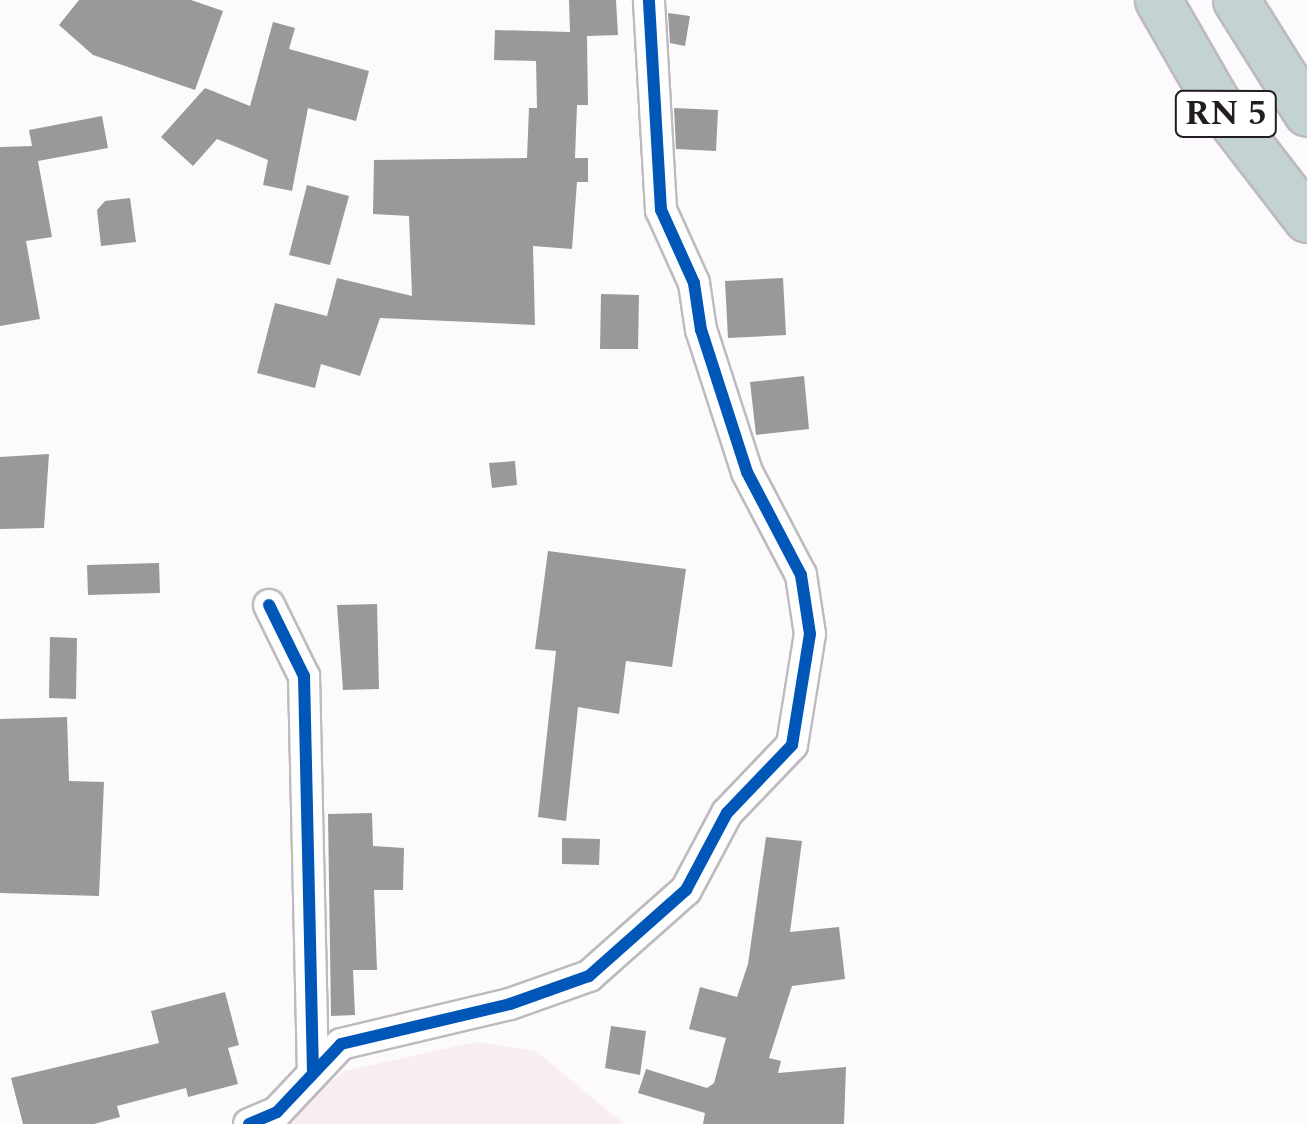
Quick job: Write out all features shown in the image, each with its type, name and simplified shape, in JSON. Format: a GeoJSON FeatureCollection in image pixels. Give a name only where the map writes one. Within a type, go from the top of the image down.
{"type":"FeatureCollection","features":[{"type":"Feature","properties":{"kind":"highway","name":"RN 5"},"geometry":{"type":"LineString","coordinates":[[1158,0],[1216,101],[1307,219]]}},
{"type":"Feature","properties":{"kind":"highway","name":"RN 5"},"geometry":{"type":"LineString","coordinates":[[1236,0],[1307,113]]}},
{"type":"Feature","properties":{"kind":"street"},"geometry":{"type":"LineString","coordinates":[[249,1124],[277,1112],[341,1044],[510,1004],[589,976],[686,890],[727,813],[792,745],[810,634],[801,575],[728,424],[694,282],[661,210],[649,0]]}},
{"type":"Feature","properties":{"kind":"street"},"geometry":{"type":"LineString","coordinates":[[269,605],[304,676],[313,1070]]}},
{"type":"Feature","properties":{"kind":"shaded area"},"geometry":{"type":"Polygon","coordinates":[[[476,1042],[536,1051],[624,1124],[288,1124],[289,1113],[345,1071],[476,1042]]]}},
{"type":"Feature","properties":{"kind":"building"},"geometry":{"type":"Polygon","coordinates":[[[79,0],[191,0],[223,11],[195,90],[93,55],[59,25],[79,0]]]}},
{"type":"Feature","properties":{"kind":"building"},"geometry":{"type":"Polygon","coordinates":[[[569,0],[616,0],[618,35],[587,36],[588,105],[577,105],[575,158],[588,158],[588,182],[577,182],[572,249],[533,246],[535,325],[380,318],[360,376],[321,364],[315,388],[257,373],[275,303],[327,316],[337,278],[412,296],[409,216],[373,214],[374,160],[527,158],[529,108],[537,108],[536,61],[494,60],[495,30],[570,32],[569,0]]]}},
{"type":"Feature","properties":{"kind":"building"},"geometry":{"type":"Polygon","coordinates":[[[668,13],[690,16],[685,46],[670,43],[668,13]]]}},
{"type":"Feature","properties":{"kind":"building"},"geometry":{"type":"Polygon","coordinates":[[[273,22],[295,28],[289,49],[369,71],[356,121],[308,108],[292,191],[263,185],[268,160],[217,139],[193,166],[161,137],[205,88],[250,106],[273,22]]]}},
{"type":"Feature","properties":{"kind":"building"},"geometry":{"type":"Polygon","coordinates":[[[674,108],[718,110],[716,151],[676,149],[674,108]]]}},
{"type":"Feature","properties":{"kind":"building"},"geometry":{"type":"Polygon","coordinates":[[[102,116],[108,148],[38,161],[52,237],[26,241],[40,319],[0,326],[0,147],[32,146],[29,130],[102,116]]]}},
{"type":"Feature","properties":{"kind":"building"},"geometry":{"type":"Polygon","coordinates":[[[307,185],[349,196],[330,265],[289,255],[307,185]]]}},
{"type":"Feature","properties":{"kind":"building"},"geometry":{"type":"Polygon","coordinates":[[[130,198],[136,242],[101,246],[97,210],[105,201],[130,198]]]}},
{"type":"Feature","properties":{"kind":"building"},"geometry":{"type":"Polygon","coordinates":[[[783,278],[786,335],[728,338],[725,281],[783,278]]]}},
{"type":"Feature","properties":{"kind":"building"},"geometry":{"type":"Polygon","coordinates":[[[601,294],[639,295],[638,349],[600,349],[601,294]]]}},
{"type":"Feature","properties":{"kind":"building"},"geometry":{"type":"Polygon","coordinates":[[[804,376],[809,429],[756,435],[750,382],[804,376]]]}},
{"type":"Feature","properties":{"kind":"building"},"geometry":{"type":"Polygon","coordinates":[[[49,454],[44,528],[0,529],[0,457],[49,454]]]}},
{"type":"Feature","properties":{"kind":"building"},"geometry":{"type":"Polygon","coordinates":[[[515,461],[517,485],[492,488],[489,463],[515,461]]]}},
{"type":"Feature","properties":{"kind":"building"},"geometry":{"type":"Polygon","coordinates":[[[548,551],[686,569],[672,667],[626,661],[619,714],[578,707],[566,821],[538,817],[556,651],[535,649],[548,551]]]}},
{"type":"Feature","properties":{"kind":"building"},"geometry":{"type":"Polygon","coordinates":[[[159,563],[160,593],[88,595],[87,565],[159,563]]]}},
{"type":"Feature","properties":{"kind":"building"},"geometry":{"type":"Polygon","coordinates":[[[377,604],[379,689],[343,690],[337,605],[377,604]]]}},
{"type":"Feature","properties":{"kind":"building"},"geometry":{"type":"Polygon","coordinates":[[[50,637],[77,638],[76,699],[49,698],[50,637]]]}},
{"type":"Feature","properties":{"kind":"building"},"geometry":{"type":"Polygon","coordinates":[[[67,717],[69,781],[104,782],[99,896],[0,893],[0,719],[67,717]]]}},
{"type":"Feature","properties":{"kind":"building"},"geometry":{"type":"Polygon","coordinates":[[[372,813],[373,846],[404,848],[403,890],[374,890],[377,970],[353,970],[355,1015],[331,1016],[328,814],[372,813]]]}},
{"type":"Feature","properties":{"kind":"building"},"geometry":{"type":"Polygon","coordinates":[[[766,837],[802,841],[790,932],[839,927],[845,979],[792,986],[769,1058],[781,1061],[778,1073],[846,1067],[844,1124],[703,1124],[705,1113],[638,1093],[646,1069],[707,1088],[714,1083],[726,1038],[689,1029],[700,987],[737,997],[748,964],[766,837]]]}},
{"type":"Feature","properties":{"kind":"building"},"geometry":{"type":"Polygon","coordinates":[[[562,838],[600,839],[599,865],[562,864],[562,838]]]}},
{"type":"Feature","properties":{"kind":"building"},"geometry":{"type":"Polygon","coordinates":[[[225,992],[239,1045],[228,1048],[238,1084],[188,1097],[186,1088],[117,1106],[120,1117],[94,1124],[23,1124],[11,1078],[159,1043],[151,1011],[225,992]]]}},
{"type":"Feature","properties":{"kind":"building"},"geometry":{"type":"Polygon","coordinates":[[[611,1026],[646,1031],[640,1075],[605,1068],[611,1026]]]}},
{"type":"Feature","properties":{"kind":"cycle path"},"geometry":{"type":"LineString","coordinates":[[249,1124],[277,1112],[341,1044],[510,1004],[589,976],[686,890],[727,813],[792,745],[810,634],[801,575],[747,472],[701,330],[694,283],[661,210],[649,0]]}},
{"type":"Feature","properties":{"kind":"cycle path"},"geometry":{"type":"LineString","coordinates":[[269,605],[304,676],[313,1070]]}}]}
